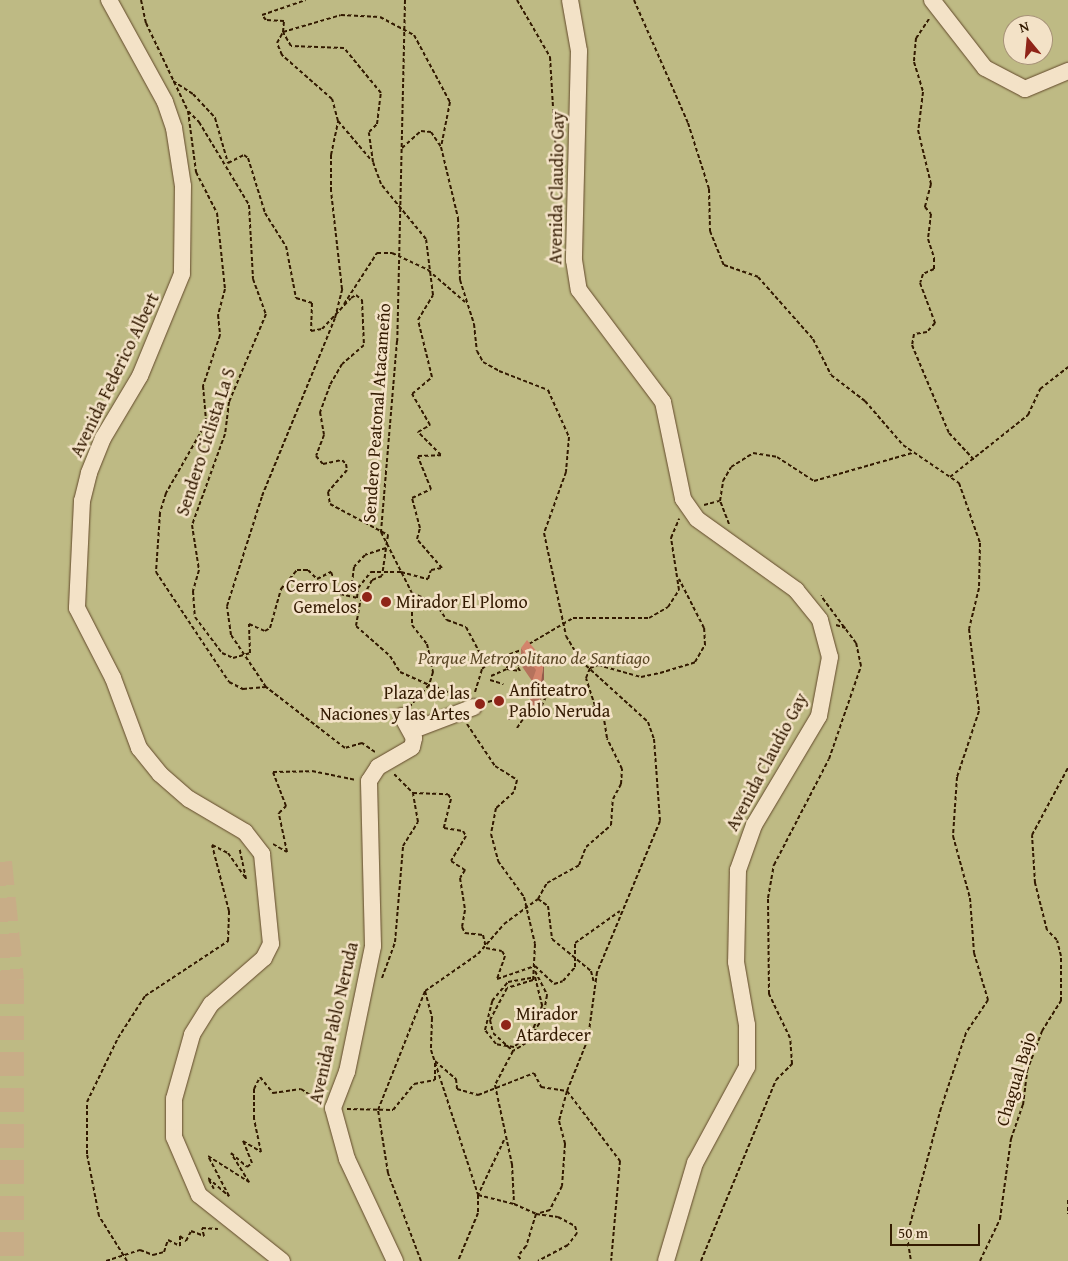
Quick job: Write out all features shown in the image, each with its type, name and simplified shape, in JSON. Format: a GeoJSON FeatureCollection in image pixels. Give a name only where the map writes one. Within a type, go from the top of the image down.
{"type":"FeatureCollection","features":[{"type":"Feature","properties":{"kind":"street","name":"Avenida Federico Albert"},"geometry":{"type":"LineString","coordinates":[[109,0],[154,80],[174,128],[182,186],[182,274],[140,376],[103,438],[89,473],[82,501],[77,608],[113,678],[139,748],[188,798],[245,832],[262,854]]}},
{"type":"Feature","properties":{"kind":"street","name":"Avenida Claudio Gay"},"geometry":{"type":"LineString","coordinates":[[570,0],[579,51],[574,260],[579,290],[663,402],[689,508],[697,519],[782,577],[800,595],[820,620],[830,657],[819,716],[754,825],[738,870],[736,962],[747,1025],[747,1067],[695,1163],[666,1261]]}},
{"type":"Feature","properties":{"kind":"street"},"geometry":{"type":"LineString","coordinates":[[932,8],[991,72],[1025,88],[1068,70]]}},
{"type":"Feature","properties":{"kind":"street"},"geometry":{"type":"LineString","coordinates":[[410,731],[474,707]]}},
{"type":"Feature","properties":{"kind":"street"},"geometry":{"type":"LineString","coordinates":[[369,781],[384,764],[412,747],[410,731],[402,716]]}},
{"type":"Feature","properties":{"kind":"street","name":"Avenida Pablo Neruda"},"geometry":{"type":"LineString","coordinates":[[369,781],[373,946],[337,1109],[342,1146],[395,1261]]}},
{"type":"Feature","properties":{"kind":"street"},"geometry":{"type":"LineString","coordinates":[[262,854],[271,944],[264,958],[222,994],[201,1020],[184,1056],[174,1099],[174,1137],[189,1179],[199,1195],[282,1261]]}},
{"type":"Feature","properties":{"kind":"path"},"geometry":{"type":"LineString","coordinates":[[141,0],[146,23],[188,112],[196,172],[217,213],[225,289],[218,315],[220,335],[202,386],[206,424],[166,493],[160,513],[156,572],[229,682],[243,689],[266,687]]}},
{"type":"Feature","properties":{"kind":"path"},"geometry":{"type":"LineString","coordinates":[[306,0],[264,12],[266,20],[284,22],[283,32],[277,43],[282,55],[332,99],[338,121],[373,162]]}},
{"type":"Feature","properties":{"kind":"path","name":"Sendero Peatonal Atacameño"},"geometry":{"type":"LineString","coordinates":[[405,0],[402,148],[391,442],[381,532],[386,548],[412,593],[412,625],[427,644],[433,672],[429,685]]}},
{"type":"Feature","properties":{"kind":"path"},"geometry":{"type":"LineString","coordinates":[[516,0],[550,57],[555,140],[565,169]]}},
{"type":"Feature","properties":{"kind":"path"},"geometry":{"type":"LineString","coordinates":[[634,0],[688,123],[708,189],[710,231],[724,265],[758,277],[813,338],[831,375],[865,401],[912,453],[950,476],[963,493],[980,543],[982,566],[969,629],[980,711],[957,778],[953,836],[970,898],[974,952],[988,1000],[966,1033],[941,1108],[907,1236],[911,1261]]}},
{"type":"Feature","properties":{"kind":"path"},"geometry":{"type":"LineString","coordinates":[[932,8],[916,38],[914,62],[923,92],[918,130],[931,184],[925,207],[932,214],[928,239],[934,258],[934,269],[923,274],[920,283],[935,323],[927,332],[914,334],[912,345],[949,433],[974,461]]}},
{"type":"Feature","properties":{"kind":"path"},"geometry":{"type":"LineString","coordinates":[[283,32],[355,15],[380,17],[403,27],[414,36],[450,102],[441,148]]}},
{"type":"Feature","properties":{"kind":"path"},"geometry":{"type":"LineString","coordinates":[[244,656],[251,651],[247,626],[252,624],[266,631],[270,628],[281,590],[297,570],[308,570],[317,579],[331,572],[340,594],[357,598],[358,588],[371,572],[382,570],[401,572],[428,579],[431,570],[442,568],[417,539],[420,528],[412,498],[430,489],[418,456],[441,455],[418,432],[430,425],[412,394],[432,377],[418,320],[433,295],[428,270],[426,239],[400,204],[381,184],[373,162],[369,132],[378,124],[381,93],[344,48],[294,47],[283,32]]}},
{"type":"Feature","properties":{"kind":"path"},"geometry":{"type":"LineString","coordinates":[[173,81],[193,94],[215,118],[228,162],[244,154],[248,158],[265,213],[286,246],[296,298],[312,302],[311,331],[322,329],[351,298],[361,297],[365,337],[330,385],[320,412],[324,436],[316,461],[346,464],[348,470],[327,498],[335,508],[388,535],[382,570],[358,607],[356,626],[390,656],[400,672],[456,696],[474,707],[504,697]]}},
{"type":"Feature","properties":{"kind":"path","name":"Sendero Ciclista La S"},"geometry":{"type":"LineString","coordinates":[[188,112],[199,122],[249,205],[253,279],[266,314],[229,402],[225,434],[192,525],[199,570],[193,591],[195,617],[225,655],[244,656]]}},
{"type":"Feature","properties":{"kind":"path"},"geometry":{"type":"LineString","coordinates":[[338,121],[331,155],[342,289],[336,315],[265,487],[228,594],[231,635],[266,687],[345,748],[362,743],[413,793],[418,822],[403,846],[395,942],[380,983]]}},
{"type":"Feature","properties":{"kind":"path"},"geometry":{"type":"LineString","coordinates":[[402,148],[421,131],[430,132],[441,148],[458,218],[458,259],[466,304],[483,362],[548,390],[569,437],[566,472],[544,534],[562,621],[572,651],[648,722],[658,760],[660,820],[620,911],[594,985],[588,1039],[567,1091],[559,1121],[565,1144],[562,1186],[550,1210],[536,1214]]}},
{"type":"Feature","properties":{"kind":"path"},"geometry":{"type":"LineString","coordinates":[[339,312],[377,252],[398,256],[428,270],[466,304]]}},
{"type":"Feature","properties":{"kind":"path"},"geometry":{"type":"LineString","coordinates":[[950,476],[974,461],[1028,415],[1040,389],[1068,367]]}},
{"type":"Feature","properties":{"kind":"path"},"geometry":{"type":"LineString","coordinates":[[733,527],[720,501],[731,467],[753,453],[777,457],[814,481],[912,453]]}},
{"type":"Feature","properties":{"kind":"path"},"geometry":{"type":"LineString","coordinates":[[510,1047],[527,1038],[540,1015],[542,999],[535,977],[526,908],[498,861],[491,834],[496,808],[514,792],[517,780],[495,766],[474,707],[482,669],[491,660],[507,657],[562,621],[596,614],[649,618],[668,607],[679,590],[679,579],[671,538],[675,524],[689,508]]}},
{"type":"Feature","properties":{"kind":"path"},"geometry":{"type":"LineString","coordinates":[[358,588],[352,584],[359,560],[386,548]]}},
{"type":"Feature","properties":{"kind":"path"},"geometry":{"type":"LineString","coordinates":[[421,1261],[388,1173],[378,1110],[425,991],[478,954],[484,946],[538,899],[547,883],[579,865],[586,847],[611,825],[613,799],[621,784],[622,768],[607,738],[604,718],[585,712],[595,706],[586,678],[590,668],[598,665],[641,677],[695,662],[705,645],[704,628],[679,579]]}},
{"type":"Feature","properties":{"kind":"path"},"geometry":{"type":"LineString","coordinates":[[701,1261],[776,1080],[792,1064],[790,1038],[769,994],[768,898],[774,865],[829,760],[861,666],[856,643],[814,590]]}},
{"type":"Feature","properties":{"kind":"path"},"geometry":{"type":"LineString","coordinates":[[412,593],[435,603],[447,620],[466,627],[480,653],[491,660]]}},
{"type":"Feature","properties":{"kind":"path"},"geometry":{"type":"LineString","coordinates":[[507,657],[507,670]]}},
{"type":"Feature","properties":{"kind":"path"},"geometry":{"type":"LineString","coordinates":[[491,676],[507,670],[520,671],[517,666],[522,659]]}},
{"type":"Feature","properties":{"kind":"path"},"geometry":{"type":"LineString","coordinates":[[490,680],[503,684]]}},
{"type":"Feature","properties":{"kind":"path"},"geometry":{"type":"LineString","coordinates":[[402,716],[429,685]]}},
{"type":"Feature","properties":{"kind":"path"},"geometry":{"type":"LineString","coordinates":[[539,712],[547,694]]}},
{"type":"Feature","properties":{"kind":"path"},"geometry":{"type":"LineString","coordinates":[[509,720],[514,707]]}},
{"type":"Feature","properties":{"kind":"path"},"geometry":{"type":"LineString","coordinates":[[516,728],[531,707]]}},
{"type":"Feature","properties":{"kind":"path","name":"Chagual Bajo"},"geometry":{"type":"LineString","coordinates":[[980,1261],[1000,1220],[1011,1139],[1023,1105],[1027,1071],[1042,1031],[1061,1001],[1061,956],[1057,940],[1047,930],[1035,883],[1032,835],[1068,768]]}},
{"type":"Feature","properties":{"kind":"path"},"geometry":{"type":"LineString","coordinates":[[262,854],[266,839],[287,852],[279,813],[286,806],[273,772],[312,771],[369,781]]}},
{"type":"Feature","properties":{"kind":"path"},"geometry":{"type":"LineString","coordinates":[[413,793],[448,794],[451,799],[444,828],[463,831],[466,836],[451,861],[465,870],[460,878],[465,910],[462,928],[465,933],[483,935],[484,946]]}},
{"type":"Feature","properties":{"kind":"path"},"geometry":{"type":"LineString","coordinates":[[127,1261],[119,1255],[99,1216],[86,1154],[87,1102],[118,1038],[145,996],[228,941],[229,911],[212,845],[228,853],[246,879],[239,846]]}},
{"type":"Feature","properties":{"kind":"path"},"geometry":{"type":"LineString","coordinates":[[538,899],[548,906],[552,939],[576,956],[591,971],[594,985]]}},
{"type":"Feature","properties":{"kind":"path"},"geometry":{"type":"LineString","coordinates":[[535,966],[554,984],[571,974],[576,956],[575,943],[620,911]]}},
{"type":"Feature","properties":{"kind":"path"},"geometry":{"type":"LineString","coordinates":[[484,946],[502,951],[505,956],[498,979],[535,966]]}},
{"type":"Feature","properties":{"kind":"path"},"geometry":{"type":"LineString","coordinates":[[514,1204],[512,1164],[504,1140],[495,1085],[513,1050],[537,1030],[546,1010],[545,987],[535,971]]}},
{"type":"Feature","properties":{"kind":"path"},"geometry":{"type":"LineString","coordinates":[[510,1047],[489,1037],[485,1018],[492,1001],[508,982],[535,977]]}},
{"type":"Feature","properties":{"kind":"path"},"geometry":{"type":"LineString","coordinates":[[513,1050],[492,1033],[492,1010],[507,988],[535,977]]}},
{"type":"Feature","properties":{"kind":"path"},"geometry":{"type":"LineString","coordinates":[[220,1198],[207,1177],[229,1196],[208,1156],[249,1182],[231,1153],[248,1167],[252,1163],[243,1141],[262,1152],[254,1119],[254,1089],[260,1077],[273,1093],[301,1090],[337,1109],[378,1110],[394,1110],[414,1084],[435,1080],[435,1061],[425,991]]}},
{"type":"Feature","properties":{"kind":"path"},"geometry":{"type":"LineString","coordinates":[[435,1061],[456,1079],[457,1089],[478,1094],[495,1085],[534,1073],[541,1087],[567,1091],[620,1161],[611,1261]]}},
{"type":"Feature","properties":{"kind":"path"},"geometry":{"type":"LineString","coordinates":[[435,1061],[478,1195],[478,1213],[458,1261]]}},
{"type":"Feature","properties":{"kind":"path"},"geometry":{"type":"LineString","coordinates":[[478,1195],[504,1140]]}},
{"type":"Feature","properties":{"kind":"path"},"geometry":{"type":"LineString","coordinates":[[478,1195],[514,1204],[536,1214],[558,1216],[575,1226],[578,1233],[568,1245],[538,1261]]}},
{"type":"Feature","properties":{"kind":"path"},"geometry":{"type":"LineString","coordinates":[[1068,1200],[1068,1214]]}},
{"type":"Feature","properties":{"kind":"path"},"geometry":{"type":"LineString","coordinates":[[522,1261],[518,1256],[526,1246],[536,1214]]}},
{"type":"Feature","properties":{"kind":"path"},"geometry":{"type":"LineString","coordinates":[[106,1261],[119,1255],[140,1250],[153,1254],[164,1252],[168,1240],[180,1246],[180,1236],[186,1241],[191,1231],[204,1236],[202,1228],[220,1232],[215,1225],[236,1223]]}},
{"type":"Feature","properties":{"kind":"green space","name":"Parque Metropolitano de Santiago"},"geometry":{"type":"Polygon","coordinates":[[[0,0],[1068,0],[1068,1261],[0,1261],[0,0]]]}},
{"type":"Feature","properties":{"kind":"building"},"geometry":{"type":"Polygon","coordinates":[[[527,640],[544,660],[540,690],[530,687],[536,670],[521,648],[527,640]]]}},
{"type":"Feature","properties":{"kind":"tunnel"},"geometry":{"type":"LineString","coordinates":[[0,862],[12,980],[12,1261]]}},
{"type":"Feature","properties":{"kind":"place","name":"Cerro Los Gemelos"},"geometry":{"type":"Point","coordinates":[367,597]}},
{"type":"Feature","properties":{"kind":"place","name":"Mirador El Plomo"},"geometry":{"type":"Point","coordinates":[386,602]}},
{"type":"Feature","properties":{"kind":"place","name":"Anfiteatro Pablo Neruda"},"geometry":{"type":"Point","coordinates":[499,701]}},
{"type":"Feature","properties":{"kind":"place","name":"Plaza de las Naciones y las Artes"},"geometry":{"type":"Point","coordinates":[480,704]}},
{"type":"Feature","properties":{"kind":"place","name":"Mirador Atardecer"},"geometry":{"type":"Point","coordinates":[506,1025]}}]}
